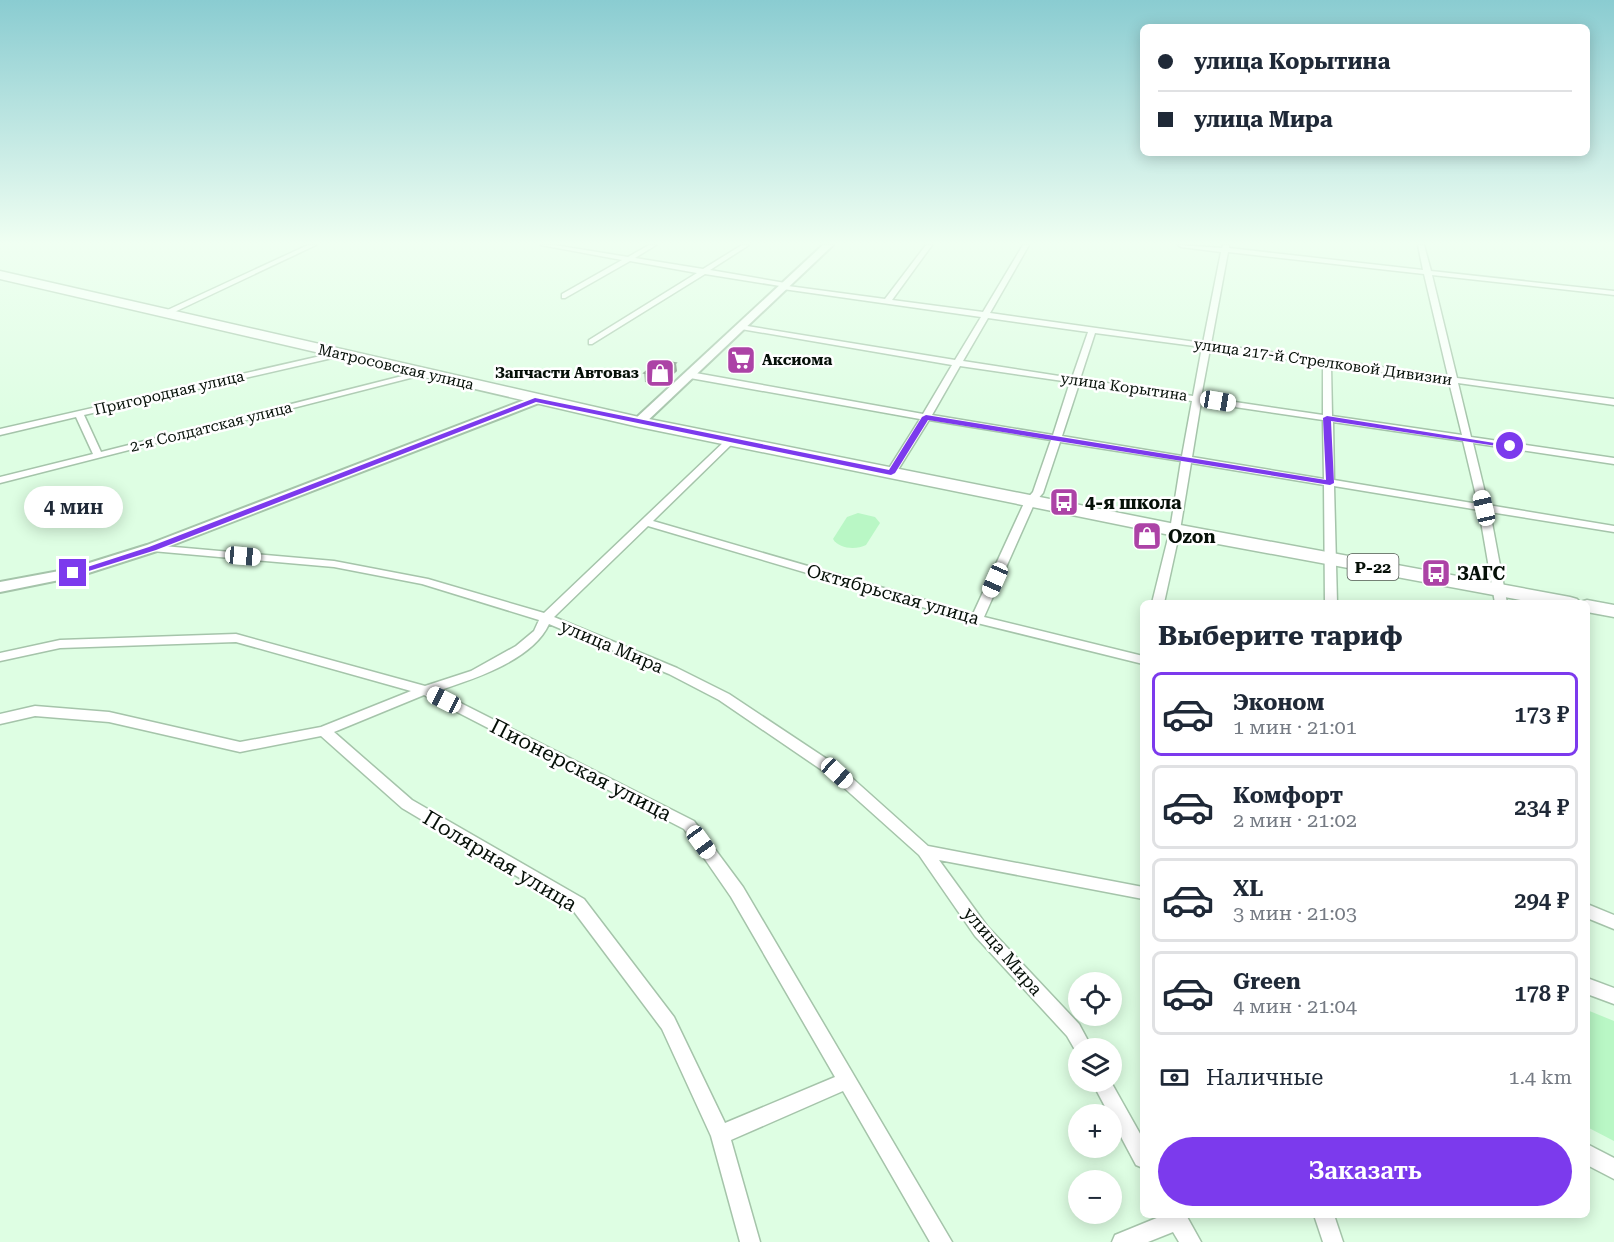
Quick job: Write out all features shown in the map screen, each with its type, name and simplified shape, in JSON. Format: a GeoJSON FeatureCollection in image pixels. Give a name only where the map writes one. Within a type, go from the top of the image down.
{"type":"FeatureCollection","features":[{"type":"Feature","properties":{"kind":"highway","name":"Матросовская улица"},"geometry":{"type":"LineString","coordinates":[[123,303],[422,374],[639,422],[1330,559],[1500,597],[1535,600]]}},
{"type":"Feature","properties":{"kind":"highway"},"geometry":{"type":"LineString","coordinates":[[1590,607],[1614,611]]}},
{"type":"Feature","properties":{"kind":"street"},"geometry":{"type":"LineString","coordinates":[[165,313],[187,303]]}},
{"type":"Feature","properties":{"kind":"street"},"geometry":{"type":"LineString","coordinates":[[592,342],[655,303]]}},
{"type":"Feature","properties":{"kind":"street"},"geometry":{"type":"LineString","coordinates":[[639,422],[766,303]]}},
{"type":"Feature","properties":{"kind":"street","name":"улица 217-й Стрелковой Дивизии"},"geometry":{"type":"LineString","coordinates":[[893,303],[1614,402]]}},
{"type":"Feature","properties":{"kind":"street"},"geometry":{"type":"LineString","coordinates":[[891,473],[993,303]]}},
{"type":"Feature","properties":{"kind":"street"},"geometry":{"type":"LineString","coordinates":[[1159,600],[1175,530],[1215,303]]}},
{"type":"Feature","properties":{"kind":"street"},"geometry":{"type":"LineString","coordinates":[[1435,303],[1484,508],[1500,597]]}},
{"type":"Feature","properties":{"kind":"street","name":"улица Корытина"},"geometry":{"type":"LineString","coordinates":[[741,327],[957,363],[1614,461]]}},
{"type":"Feature","properties":{"kind":"street"},"geometry":{"type":"LineString","coordinates":[[977,619],[1030,501],[1038,493],[1092,330]]}},
{"type":"Feature","properties":{"kind":"street","name":"Пригородная улица"},"geometry":{"type":"LineString","coordinates":[[0,432],[338,354]]}},
{"type":"Feature","properties":{"kind":"street"},"geometry":{"type":"LineString","coordinates":[[1327,363],[1331,600]]}},
{"type":"Feature","properties":{"kind":"street","name":"2-я Солдатская улица"},"geometry":{"type":"LineString","coordinates":[[0,480],[422,374]]}},
{"type":"Feature","properties":{"kind":"street"},"geometry":{"type":"LineString","coordinates":[[690,375],[926,417],[1614,529]]}},
{"type":"Feature","properties":{"kind":"street"},"geometry":{"type":"LineString","coordinates":[[152,548],[535,400]]}},
{"type":"Feature","properties":{"kind":"street"},"geometry":{"type":"LineString","coordinates":[[79,414],[98,455]]}},
{"type":"Feature","properties":{"kind":"street"},"geometry":{"type":"LineString","coordinates":[[0,719],[35,711],[109,717],[240,747],[324,730],[425,690],[476,674],[520,649],[538,633],[546,618],[730,441]]}},
{"type":"Feature","properties":{"kind":"street","name":"Октябрьская улица"},"geometry":{"type":"LineString","coordinates":[[645,522],[977,619],[1140,659]]}},
{"type":"Feature","properties":{"kind":"street","name":"улица Мира"},"geometry":{"type":"LineString","coordinates":[[0,587],[73,573],[152,548],[334,564],[424,580],[546,618],[673,671],[724,697],[837,773],[924,850],[981,931],[1073,1030],[1077,1038]]}},
{"type":"Feature","properties":{"kind":"street","name":"Пионерская улица"},"geometry":{"type":"LineString","coordinates":[[0,657],[60,644],[236,638],[425,690],[689,825],[737,892],[942,1242]]}},
{"type":"Feature","properties":{"kind":"street","name":"Полярная улица"},"geometry":{"type":"LineString","coordinates":[[324,730],[407,804],[578,904],[668,1023],[720,1135],[750,1242]]}},
{"type":"Feature","properties":{"kind":"street"},"geometry":{"type":"LineString","coordinates":[[924,850],[1140,892]]}},
{"type":"Feature","properties":{"kind":"street"},"geometry":{"type":"LineString","coordinates":[[1590,912],[1614,922]]}},
{"type":"Feature","properties":{"kind":"street"},"geometry":{"type":"LineString","coordinates":[[1590,987],[1614,996]]}},
{"type":"Feature","properties":{"kind":"street"},"geometry":{"type":"LineString","coordinates":[[720,1135],[848,1080]]}},
{"type":"Feature","properties":{"kind":"street"},"geometry":{"type":"LineString","coordinates":[[1107,1092],[1140,1153]]}},
{"type":"Feature","properties":{"kind":"street"},"geometry":{"type":"LineString","coordinates":[[1590,1156],[1614,1169]]}},
{"type":"Feature","properties":{"kind":"street"},"geometry":{"type":"LineString","coordinates":[[1122,1242],[1176,1218],[1191,1242]]}},
{"type":"Feature","properties":{"kind":"street"},"geometry":{"type":"LineString","coordinates":[[1325,1218],[1333,1242]]}},
{"type":"Feature","properties":{"kind":"green space"},"geometry":{"type":"Polygon","coordinates":[[[858,513],[875,517],[880,523],[866,545],[853,548],[839,545],[833,539],[847,517],[858,513]]]}},
{"type":"Feature","properties":{"kind":"green space"},"geometry":{"type":"Polygon","coordinates":[[[1590,1011],[1614,1021],[1614,1141],[1590,1129],[1590,1011]]]}},
{"type":"Feature","properties":{"kind":"building"},"geometry":{"type":"Polygon","coordinates":[[[659,360],[676,363],[661,376],[644,373],[659,360]]]}},
{"type":"Feature","properties":{"kind":"place","name":"Аксиома"},"geometry":{"type":"Point","coordinates":[741,360]}},
{"type":"Feature","properties":{"kind":"place","name":"Запчасти Автоваз"},"geometry":{"type":"Point","coordinates":[660,373]}},
{"type":"Feature","properties":{"kind":"place","name":"4-я школа"},"geometry":{"type":"Point","coordinates":[1064,502]}},
{"type":"Feature","properties":{"kind":"place","name":"Ozon"},"geometry":{"type":"Point","coordinates":[1147,536]}},
{"type":"Feature","properties":{"kind":"place","name":"ЗАГС"},"geometry":{"type":"Point","coordinates":[1436,573]}},
{"type":"Feature","properties":{"kind":"route"},"geometry":{"type":"LineString","coordinates":[[73,573],[152,548],[535,400],[891,473],[926,417],[1330,483],[1327,418],[1510,446]]}}]}
